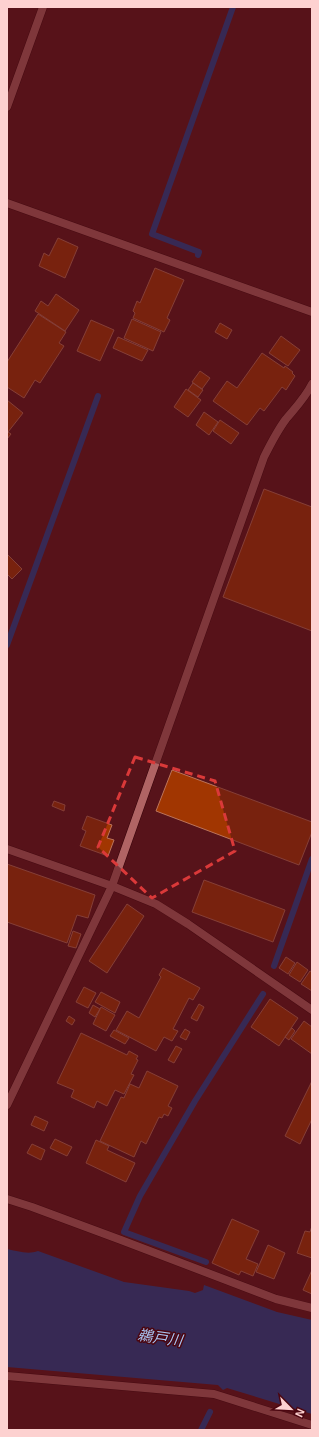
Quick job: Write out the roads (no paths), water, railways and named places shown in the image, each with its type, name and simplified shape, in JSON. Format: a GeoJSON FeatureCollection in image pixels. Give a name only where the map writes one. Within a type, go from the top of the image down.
{"type":"FeatureCollection","features":[{"type":"Feature","properties":{"kind":"street"},"geometry":{"type":"LineString","coordinates":[[7,108],[44,7]]}},
{"type":"Feature","properties":{"kind":"street"},"geometry":{"type":"LineString","coordinates":[[7,203],[312,312]]}},
{"type":"Feature","properties":{"kind":"street"},"geometry":{"type":"LineString","coordinates":[[7,1105],[112,886],[264,456],[274,436],[286,419],[306,397],[312,384]]}},
{"type":"Feature","properties":{"kind":"street"},"geometry":{"type":"LineString","coordinates":[[7,849],[112,886],[156,904],[312,1010]]}},
{"type":"Feature","properties":{"kind":"street"},"geometry":{"type":"LineString","coordinates":[[7,1199],[54,1215],[276,1299],[312,1308]]}},
{"type":"Feature","properties":{"kind":"street"},"geometry":{"type":"LineString","coordinates":[[7,1376],[214,1394],[312,1425]]}},
{"type":"Feature","properties":{"kind":"water","name":"鵜戸川"},"geometry":{"type":"Polygon","coordinates":[[[7,1249],[26,1253],[38,1251],[124,1282],[195,1293],[203,1290],[204,1285],[277,1312],[312,1320],[312,1414],[227,1388],[223,1390],[218,1385],[7,1367],[7,1249]]]}},
{"type":"Feature","properties":{"kind":"waterway"},"geometry":{"type":"LineString","coordinates":[[198,255],[199,252],[152,234],[233,7]]}},
{"type":"Feature","properties":{"kind":"waterway"},"geometry":{"type":"LineString","coordinates":[[7,645],[98,396]]}},
{"type":"Feature","properties":{"kind":"waterway"},"geometry":{"type":"LineString","coordinates":[[274,966],[312,859]]}},
{"type":"Feature","properties":{"kind":"waterway"},"geometry":{"type":"LineString","coordinates":[[206,1262],[124,1232],[140,1196],[195,1101],[263,994]]}},
{"type":"Feature","properties":{"kind":"waterway"},"geometry":{"type":"LineString","coordinates":[[201,1430],[210,1412]]}}]}
